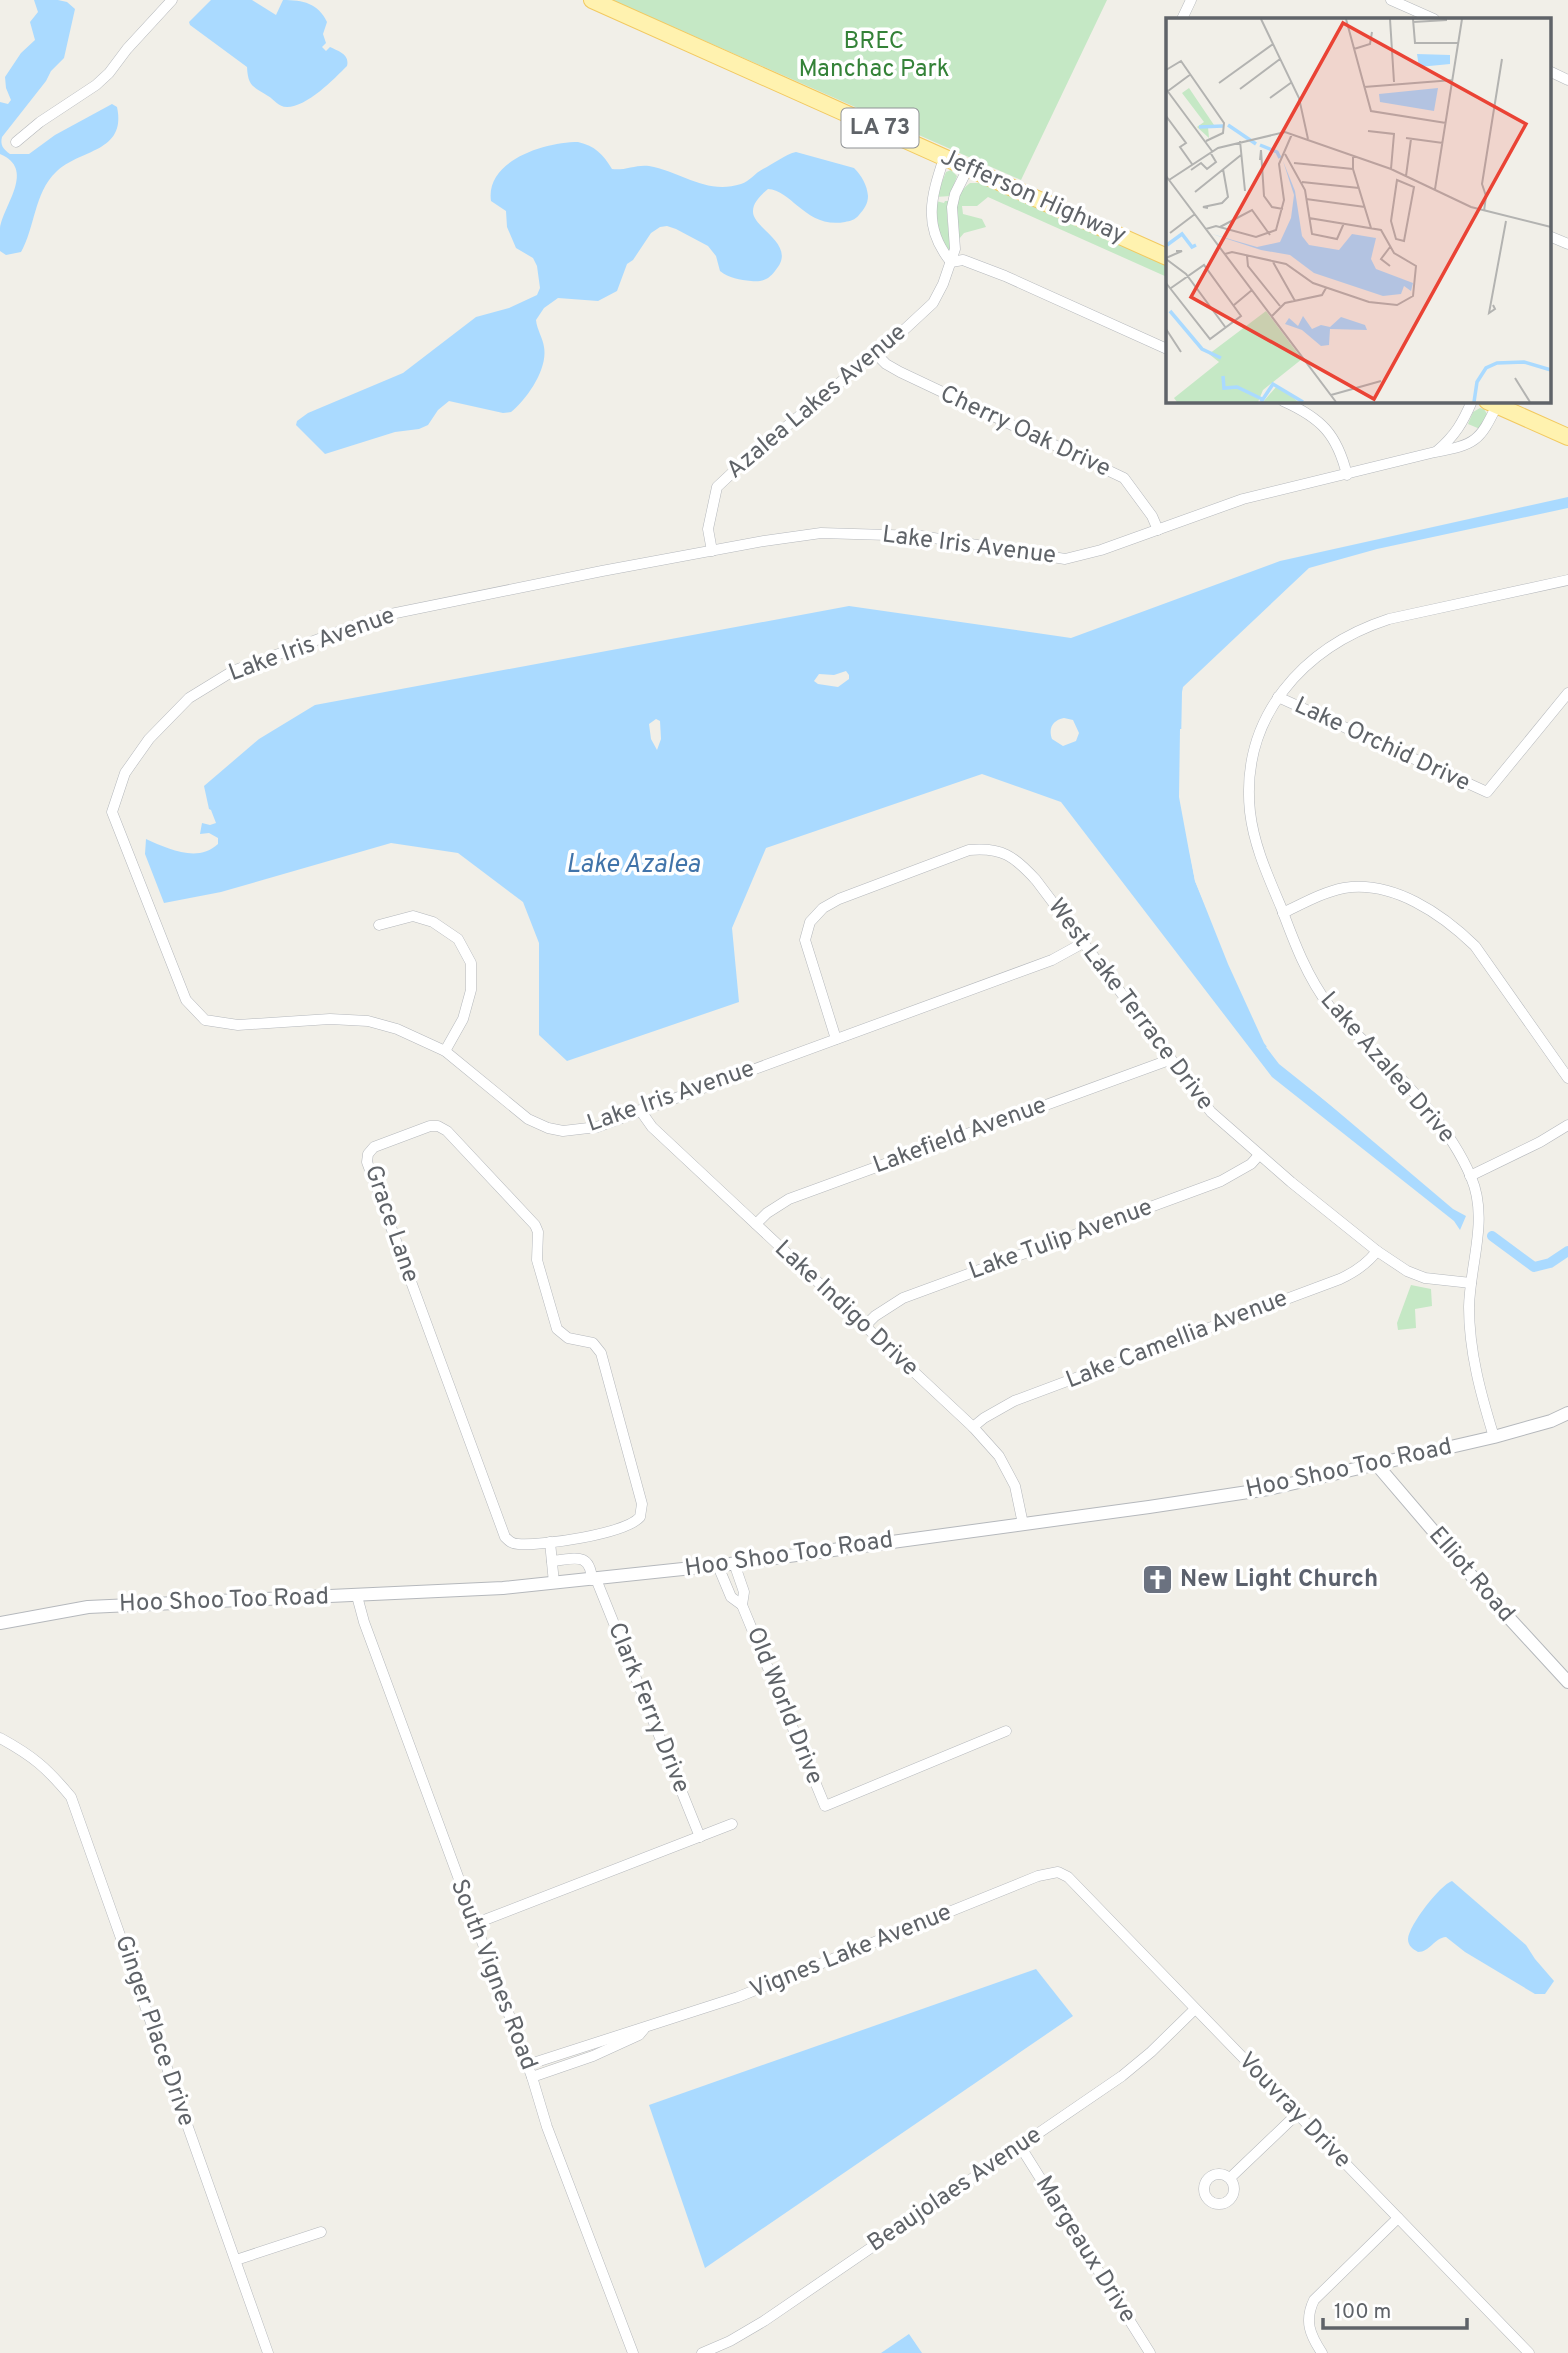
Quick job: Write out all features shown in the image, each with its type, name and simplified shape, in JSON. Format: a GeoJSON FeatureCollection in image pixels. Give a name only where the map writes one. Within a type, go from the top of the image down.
{"type":"FeatureCollection","features":[{"type":"Feature","properties":{"kind":"main road","name":"Jefferson Highway"},"geometry":{"type":"LineString","coordinates":[[592,0],[1166,257]]}},
{"type":"Feature","properties":{"kind":"main road"},"geometry":{"type":"LineString","coordinates":[[1492,403],[1568,437]]}},
{"type":"Feature","properties":{"kind":"street"},"geometry":{"type":"LineString","coordinates":[[16,142],[40,121],[96,85],[172,0]]}},
{"type":"Feature","properties":{"kind":"street"},"geometry":{"type":"LineString","coordinates":[[1182,18],[1191,0]]}},
{"type":"Feature","properties":{"kind":"street"},"geometry":{"type":"LineString","coordinates":[[1391,0],[1432,18]]}},
{"type":"Feature","properties":{"kind":"street"},"geometry":{"type":"LineString","coordinates":[[1550,71],[1568,80]]}},
{"type":"Feature","properties":{"kind":"street"},"geometry":{"type":"LineString","coordinates":[[944,158],[930,207],[933,226],[943,253],[951,262],[963,260],[1005,276],[1166,349]]}},
{"type":"Feature","properties":{"kind":"street","name":"Azalea Lakes Avenue"},"geometry":{"type":"LineString","coordinates":[[712,551],[708,529],[717,487],[933,303],[955,249],[952,207],[955,194],[968,169]]}},
{"type":"Feature","properties":{"kind":"street"},"geometry":{"type":"LineString","coordinates":[[1550,236],[1568,244]]}},
{"type":"Feature","properties":{"kind":"street","name":"Cherry Oak Drive"},"geometry":{"type":"LineString","coordinates":[[875,353],[890,367],[918,382],[1124,478],[1152,516],[1158,530]]}},
{"type":"Feature","properties":{"kind":"street"},"geometry":{"type":"LineString","coordinates":[[1285,402],[1306,412],[1330,433],[1347,475]]}},
{"type":"Feature","properties":{"kind":"street"},"geometry":{"type":"LineString","coordinates":[[1436,452],[1453,438],[1472,402]]}},
{"type":"Feature","properties":{"kind":"street","name":"Lake Iris Avenue"},"geometry":{"type":"LineString","coordinates":[[1083,943],[1052,960],[597,1127],[563,1131],[528,1119],[445,1051],[397,1029],[368,1021],[330,1019],[237,1025],[205,1020],[186,1000],[113,812],[125,773],[149,739],[189,698],[233,671],[381,616],[712,551],[821,533],[921,536],[1065,559],[1101,550],[1243,499],[1461,448],[1478,439],[1484,432],[1492,403]]}},
{"type":"Feature","properties":{"kind":"street","name":"Lake Azalea Drive"},"geometry":{"type":"LineString","coordinates":[[1494,1437],[1474,1359],[1470,1329],[1471,1283],[1479,1218],[1477,1198],[1470,1176],[1459,1153],[1434,1118],[1386,1063],[1331,1008],[1309,975],[1259,854],[1250,810],[1250,779],[1260,729],[1278,697],[1315,658],[1339,640],[1363,627],[1389,619],[1568,580]]}},
{"type":"Feature","properties":{"kind":"street","name":"Lake Orchid Drive"},"geometry":{"type":"LineString","coordinates":[[1278,697],[1487,792],[1568,693]]}},
{"type":"Feature","properties":{"kind":"street","name":"West Lake Terrace Drive"},"geometry":{"type":"LineString","coordinates":[[836,1039],[805,940],[810,922],[823,908],[839,899],[969,850],[988,849],[1007,854],[1036,880],[1169,1060],[1211,1112],[1259,1155],[1377,1251],[1407,1271],[1425,1278],[1471,1283]]}},
{"type":"Feature","properties":{"kind":"street"},"geometry":{"type":"LineString","coordinates":[[1283,912],[1326,894],[1360,886],[1391,893],[1433,912],[1456,928],[1486,960],[1568,1078]]}},
{"type":"Feature","properties":{"kind":"street"},"geometry":{"type":"LineString","coordinates":[[379,925],[413,916],[433,922],[458,939],[471,963],[471,990],[463,1019],[445,1051]]}},
{"type":"Feature","properties":{"kind":"street","name":"Lakefield Avenue"},"geometry":{"type":"LineString","coordinates":[[756,1224],[767,1213],[789,1199],[1169,1060]]}},
{"type":"Feature","properties":{"kind":"street","name":"Lake Indigo Drive"},"geometry":{"type":"LineString","coordinates":[[640,1110],[652,1127],[973,1427],[999,1456],[1015,1486],[1023,1524]]}},
{"type":"Feature","properties":{"kind":"street"},"geometry":{"type":"LineString","coordinates":[[1470,1176],[1540,1142],[1568,1125]]}},
{"type":"Feature","properties":{"kind":"street","name":"Grace Lane"},"geometry":{"type":"LineString","coordinates":[[430,1126],[439,1126],[447,1131],[532,1220],[538,1232],[537,1259],[557,1329],[568,1338],[593,1343],[601,1353],[642,1504],[642,1513],[637,1521],[627,1527],[550,1542],[518,1544],[505,1536],[367,1162],[368,1154],[374,1147],[430,1126]]}},
{"type":"Feature","properties":{"kind":"street","name":"Lake Tulip Avenue"},"geometry":{"type":"LineString","coordinates":[[864,1327],[875,1316],[903,1298],[1221,1181],[1251,1164],[1259,1155]]}},
{"type":"Feature","properties":{"kind":"street","name":"Lake Camellia Avenue"},"geometry":{"type":"LineString","coordinates":[[973,1427],[1014,1401],[1340,1279],[1363,1266],[1377,1251]]}},
{"type":"Feature","properties":{"kind":"street","name":"Hoo Shoo Too Road"},"geometry":{"type":"LineString","coordinates":[[0,1623],[88,1607],[357,1596],[594,1580],[718,1566],[1268,1489],[1494,1437],[1551,1421],[1568,1413]]}},
{"type":"Feature","properties":{"kind":"street","name":"Elliot Road"},"geometry":{"type":"LineString","coordinates":[[1377,1465],[1488,1595],[1568,1682]]}},
{"type":"Feature","properties":{"kind":"street"},"geometry":{"type":"LineString","coordinates":[[550,1542],[554,1583]]}},
{"type":"Feature","properties":{"kind":"street"},"geometry":{"type":"LineString","coordinates":[[552,1561],[586,1561],[594,1580]]}},
{"type":"Feature","properties":{"kind":"street","name":"Old World Drive"},"geometry":{"type":"LineString","coordinates":[[734,1563],[744,1592],[742,1605],[825,1806],[1006,1731]]}},
{"type":"Feature","properties":{"kind":"street","name":"Old World Drive"},"geometry":{"type":"LineString","coordinates":[[718,1566],[731,1597],[742,1605]]}},
{"type":"Feature","properties":{"kind":"street","name":"Clark Ferry Drive"},"geometry":{"type":"LineString","coordinates":[[594,1580],[700,1837]]}},
{"type":"Feature","properties":{"kind":"street","name":"South Vignes Road"},"geometry":{"type":"LineString","coordinates":[[357,1596],[364,1622],[532,2077],[547,2127],[633,2353]]}},
{"type":"Feature","properties":{"kind":"street","name":"Ginger Place Drive"},"geometry":{"type":"LineString","coordinates":[[0,1738],[30,1755],[51,1772],[71,1797],[268,2353]]}},
{"type":"Feature","properties":{"kind":"street"},"geometry":{"type":"LineString","coordinates":[[474,1924],[732,1824]]}},
{"type":"Feature","properties":{"kind":"street","name":"Vouvray Drive"},"geometry":{"type":"LineString","coordinates":[[1058,1872],[1068,1877],[1529,2353]]}},
{"type":"Feature","properties":{"kind":"street","name":"Vignes Lake Avenue"},"geometry":{"type":"LineString","coordinates":[[527,2066],[738,1997],[1046,1873],[1058,1872]]}},
{"type":"Feature","properties":{"kind":"street","name":"Beaujolaes Avenue"},"geometry":{"type":"LineString","coordinates":[[702,2353],[730,2342],[764,2322],[1131,2069],[1195,2009]]}},
{"type":"Feature","properties":{"kind":"street","name":"Vignes Lake Avenue"},"geometry":{"type":"LineString","coordinates":[[532,2077],[593,2056],[639,2035],[644,2029]]}},
{"type":"Feature","properties":{"kind":"street"},"geometry":{"type":"LineString","coordinates":[[1230,2178],[1297,2114]]}},
{"type":"Feature","properties":{"kind":"street","name":"Margeaux Drive"},"geometry":{"type":"LineString","coordinates":[[1020,2146],[1150,2353]]}},
{"type":"Feature","properties":{"kind":"street"},"geometry":{"type":"LineString","coordinates":[[1322,2353],[1308,2326],[1314,2301],[1398,2218]]}},
{"type":"Feature","properties":{"kind":"street"},"geometry":{"type":"LineString","coordinates":[[236,2260],[321,2232]]}},
{"type":"Feature","properties":{"kind":"green space","name":"BREC Manchac Park"},"geometry":{"type":"Polygon","coordinates":[[[612,0],[1107,0],[1021,180],[612,0]]]}},
{"type":"Feature","properties":{"kind":"green space"},"geometry":{"type":"Polygon","coordinates":[[[951,170],[957,176],[950,196],[936,197],[946,172],[951,170]]]}},
{"type":"Feature","properties":{"kind":"green space"},"geometry":{"type":"Polygon","coordinates":[[[970,183],[984,183],[1166,263],[1166,277],[988,197],[977,206],[962,206],[963,214],[982,219],[986,227],[964,233],[959,239],[958,201],[964,188],[970,183]]]}},
{"type":"Feature","properties":{"kind":"green space"},"geometry":{"type":"Polygon","coordinates":[[[936,201],[948,201],[951,251],[947,252],[937,224],[936,201]]]}},
{"type":"Feature","properties":{"kind":"green space"},"geometry":{"type":"Polygon","coordinates":[[[1480,408],[1487,414],[1480,429],[1468,424],[1473,412],[1480,408]]]}},
{"type":"Feature","properties":{"kind":"green space"},"geometry":{"type":"Polygon","coordinates":[[[1411,1285],[1431,1289],[1432,1306],[1415,1309],[1416,1328],[1398,1330],[1397,1323],[1411,1285]]]}},
{"type":"Feature","properties":{"kind":"water"},"geometry":{"type":"Polygon","coordinates":[[[34,0],[58,0],[67,2],[75,9],[64,58],[51,71],[2,137],[4,149],[10,154],[29,154],[55,135],[112,104],[117,107],[118,122],[115,133],[108,142],[66,164],[49,180],[21,252],[6,255],[0,251],[0,228],[17,178],[16,169],[0,154],[0,102],[8,104],[11,100],[5,77],[21,53],[35,40],[30,22],[38,12],[34,0]]]}},
{"type":"Feature","properties":{"kind":"water"},"geometry":{"type":"Polygon","coordinates":[[[211,0],[252,0],[276,15],[283,0],[309,4],[319,11],[327,22],[323,34],[326,43],[322,47],[326,51],[330,47],[343,54],[347,59],[347,66],[328,85],[303,102],[295,106],[281,106],[252,85],[247,67],[190,25],[189,22],[211,0]]]}},
{"type":"Feature","properties":{"kind":"water"},"geometry":{"type":"Polygon","coordinates":[[[578,142],[598,151],[612,169],[649,166],[716,187],[744,183],[760,171],[796,152],[854,168],[865,184],[867,202],[863,211],[854,219],[831,223],[810,215],[777,191],[768,189],[756,201],[753,211],[759,224],[773,238],[782,253],[775,271],[764,280],[758,281],[739,279],[723,273],[716,256],[708,246],[676,229],[660,227],[651,233],[633,260],[627,264],[617,291],[598,301],[558,298],[544,308],[536,320],[544,347],[543,365],[530,392],[511,412],[503,413],[449,401],[438,410],[428,425],[419,429],[395,432],[325,454],[296,425],[297,421],[308,413],[403,373],[476,317],[509,308],[537,295],[540,288],[537,266],[533,258],[516,248],[507,227],[506,211],[491,201],[492,187],[507,164],[520,156],[550,145],[578,142]]]}},
{"type":"Feature","properties":{"kind":"water","name":"Lake Azalea"},"geometry":{"type":"Polygon","coordinates":[[[1568,497],[1568,508],[1377,549],[1309,568],[1183,687],[1182,692],[1180,797],[1195,881],[1228,964],[1264,1043],[1277,1060],[1453,1209],[1466,1216],[1460,1230],[1454,1221],[1272,1077],[1061,802],[982,774],[766,848],[732,928],[739,1002],[567,1061],[539,1035],[539,943],[523,902],[458,853],[391,843],[221,892],[164,903],[145,854],[146,839],[173,850],[192,853],[210,850],[218,844],[218,838],[209,833],[200,834],[202,823],[216,823],[209,809],[204,786],[259,739],[315,705],[849,606],[1071,638],[1280,561],[1568,497]],[[846,671],[834,675],[819,674],[814,681],[838,687],[849,679],[846,671]],[[1064,718],[1052,725],[1052,739],[1063,746],[1076,741],[1079,733],[1073,720],[1064,718]],[[656,719],[649,724],[651,739],[657,750],[661,739],[660,721],[656,719]]]}},
{"type":"Feature","properties":{"kind":"water"},"geometry":{"type":"Polygon","coordinates":[[[1452,1881],[1526,1945],[1554,1981],[1545,1994],[1535,1994],[1465,1952],[1446,1937],[1422,1951],[1418,1952],[1411,1947],[1408,1939],[1419,1916],[1433,1897],[1452,1881]]]}},
{"type":"Feature","properties":{"kind":"water"},"geometry":{"type":"Polygon","coordinates":[[[1036,1969],[1073,2016],[705,2268],[649,2105],[1036,1969]]]}},
{"type":"Feature","properties":{"kind":"water"},"geometry":{"type":"Polygon","coordinates":[[[909,2334],[922,2353],[881,2353],[909,2334]]]}},
{"type":"Feature","properties":{"kind":"pier"},"geometry":{"type":"Polygon","coordinates":[[[1180,729],[1182,797],[1197,881],[1231,958],[1228,959],[1195,881],[1179,797],[1180,729]]]}},
{"type":"Feature","properties":{"kind":"pier"},"geometry":{"type":"Polygon","coordinates":[[[1268,1046],[1273,1054],[1323,1093],[1354,1122],[1279,1064],[1266,1047],[1268,1046]]]}},
{"type":"Feature","properties":{"kind":"waterway"},"geometry":{"type":"LineString","coordinates":[[1492,1236],[1534,1267],[1550,1263],[1568,1251]]}},
{"type":"Feature","properties":{"kind":"place","name":"New Light Church"},"geometry":{"type":"Point","coordinates":[1157,1580]}}]}
